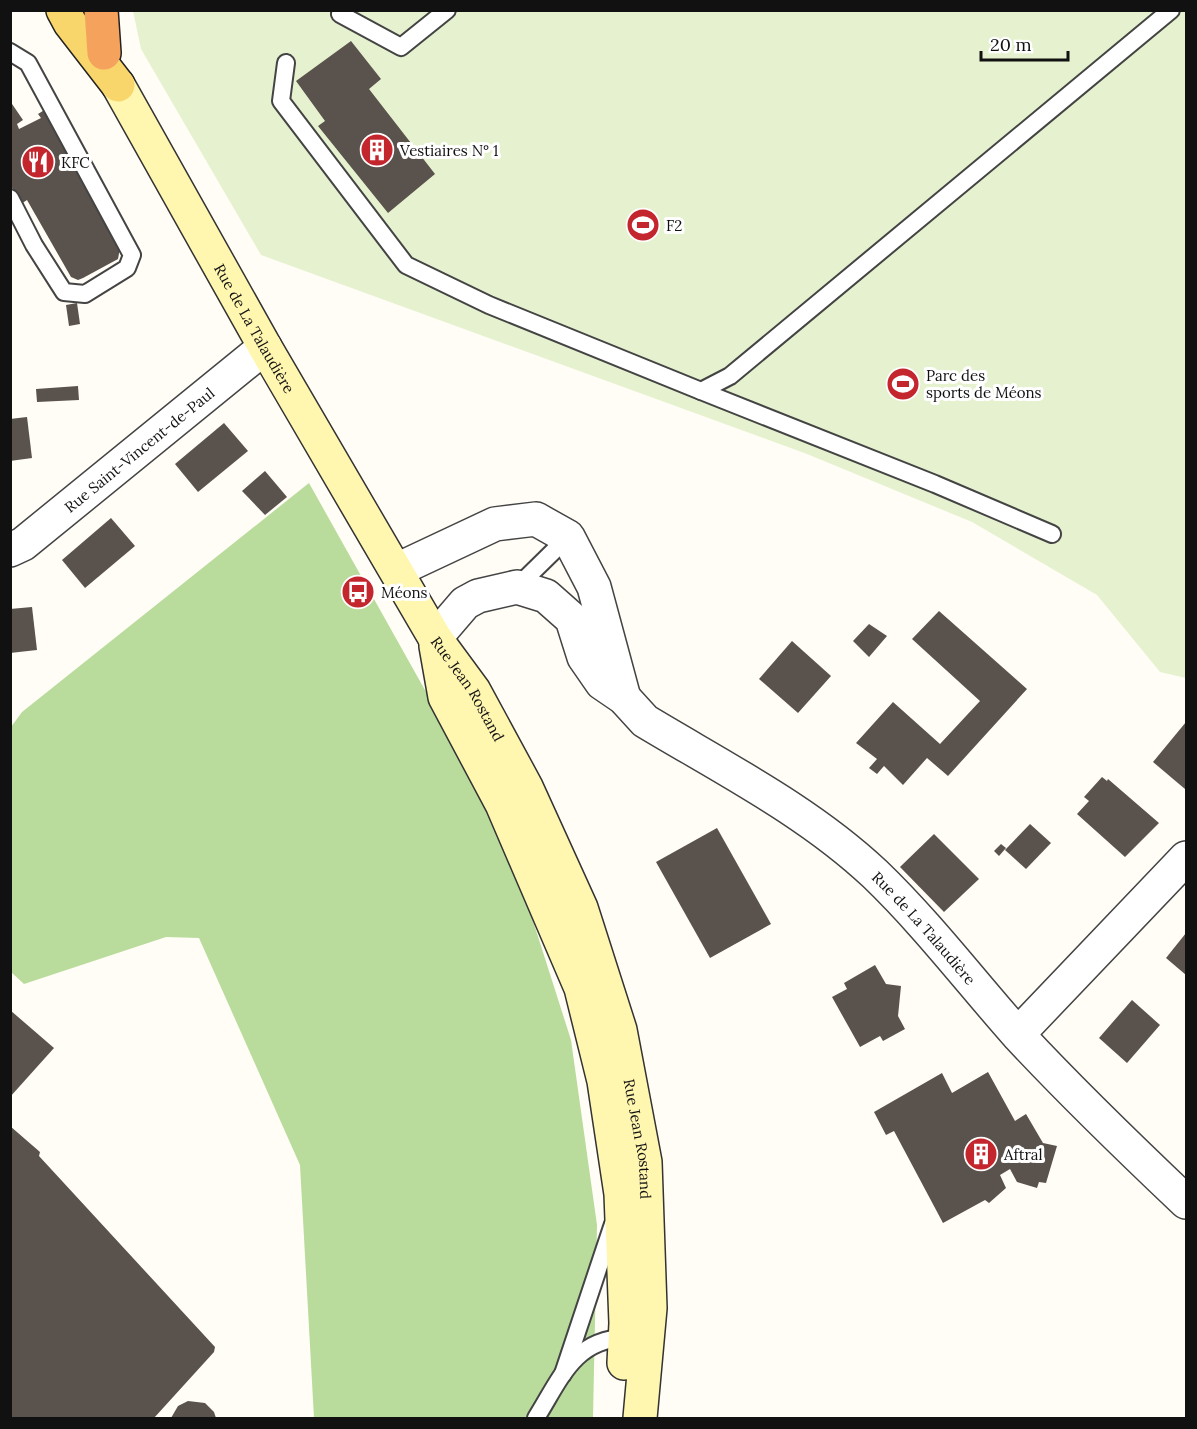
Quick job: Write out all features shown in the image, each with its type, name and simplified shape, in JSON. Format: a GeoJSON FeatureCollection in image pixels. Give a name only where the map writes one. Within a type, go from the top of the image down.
{"type":"FeatureCollection","features":[{"type":"Feature","properties":{"kind":"highway"},"geometry":{"type":"LineString","coordinates":[[101,10],[104,53]]}},
{"type":"Feature","properties":{"kind":"main road","name":"Rue de La Talaudière"},"geometry":{"type":"LineString","coordinates":[[67,14],[104,53],[118,85],[265,347],[435,638]]}},
{"type":"Feature","properties":{"kind":"main road","name":"Rue de La Talaudière"},"geometry":{"type":"LineString","coordinates":[[67,14],[118,85]]}},
{"type":"Feature","properties":{"kind":"main road","name":"Rue Jean Rostand"},"geometry":{"type":"LineString","coordinates":[[435,638],[445,697],[502,804],[581,988],[604,1081],[621,1194],[625,1338],[622,1419]]}},
{"type":"Feature","properties":{"kind":"main road","name":"Rue Jean Rostand"},"geometry":{"type":"LineString","coordinates":[[435,638],[471,687],[526,787],[581,908],[620,1030],[645,1161],[650,1308],[640,1419]]}},
{"type":"Feature","properties":{"kind":"street","name":"Rue Saint-Vincent-de-Paul"},"geometry":{"type":"LineString","coordinates":[[10,550],[23,544],[265,347]]}},
{"type":"Feature","properties":{"kind":"street"},"geometry":{"type":"LineString","coordinates":[[397,570],[495,524],[536,519],[568,537]]}},
{"type":"Feature","properties":{"kind":"street","name":"Rue de La Talaudière"},"geometry":{"type":"LineString","coordinates":[[568,537],[594,587],[624,698]]}},
{"type":"Feature","properties":{"kind":"street"},"geometry":{"type":"LineString","coordinates":[[435,638],[465,603],[478,596],[517,587]]}},
{"type":"Feature","properties":{"kind":"street","name":"Rue de La Talaudière"},"geometry":{"type":"LineString","coordinates":[[517,587],[546,596],[572,619],[584,657],[602,683],[624,698],[645,721],[810,821],[874,873],[967,972],[1018,1034],[1111,1131],[1186,1202]]}},
{"type":"Feature","properties":{"kind":"street"},"geometry":{"type":"LineString","coordinates":[[1018,1034],[1186,858]]}},
{"type":"Feature","properties":{"kind":"lane"},"geometry":{"type":"LineString","coordinates":[[339,14],[400,47],[447,10]]}},
{"type":"Feature","properties":{"kind":"lane"},"geometry":{"type":"LineString","coordinates":[[701,391],[730,376],[1171,10]]}},
{"type":"Feature","properties":{"kind":"lane"},"geometry":{"type":"LineString","coordinates":[[10,52],[28,63],[132,255],[127,268],[85,294],[64,292],[34,245],[10,198]]}},
{"type":"Feature","properties":{"kind":"lane"},"geometry":{"type":"LineString","coordinates":[[286,63],[280,101],[406,265],[489,305],[924,479],[1052,534]]}},
{"type":"Feature","properties":{"kind":"lane"},"geometry":{"type":"LineString","coordinates":[[517,587],[568,537]]}},
{"type":"Feature","properties":{"kind":"lane"},"geometry":{"type":"LineString","coordinates":[[563,1374],[621,1194]]}},
{"type":"Feature","properties":{"kind":"lane"},"geometry":{"type":"LineString","coordinates":[[536,1419],[563,1374],[587,1346],[606,1338],[625,1338]]}},
{"type":"Feature","properties":{"kind":"green space","name":"Parc des sports de Méons"},"geometry":{"type":"Polygon","coordinates":[[[133,11],[1186,11],[1186,678],[1160,672],[1097,595],[972,522],[807,454],[261,255],[141,49],[133,11]]]}},
{"type":"Feature","properties":{"kind":"green space"},"geometry":{"type":"Polygon","coordinates":[[[309,483],[505,833],[571,1040],[597,1225],[593,1418],[314,1418],[300,1165],[199,938],[166,937],[24,984],[11,972],[11,727],[22,712],[309,483]]]}},
{"type":"Feature","properties":{"kind":"building","name":"Vestiaires N° 1"},"geometry":{"type":"Polygon","coordinates":[[[351,41],[381,79],[369,89],[435,174],[388,213],[318,126],[325,121],[296,81],[351,41]]]}},
{"type":"Feature","properties":{"kind":"building"},"geometry":{"type":"Polygon","coordinates":[[[10,101],[23,120],[17,124],[19,129],[41,118],[38,114],[46,109],[120,248],[118,259],[78,280],[71,277],[27,200],[21,204],[10,184],[10,101]]]}},
{"type":"Feature","properties":{"kind":"building"},"geometry":{"type":"Polygon","coordinates":[[[77,303],[80,324],[69,326],[66,305],[77,303]]]}},
{"type":"Feature","properties":{"kind":"building"},"geometry":{"type":"Polygon","coordinates":[[[78,386],[79,400],[37,402],[36,389],[78,386]]]}},
{"type":"Feature","properties":{"kind":"building"},"geometry":{"type":"Polygon","coordinates":[[[27,417],[32,458],[10,461],[10,419],[27,417]]]}},
{"type":"Feature","properties":{"kind":"building"},"geometry":{"type":"Polygon","coordinates":[[[224,423],[248,451],[198,492],[175,464],[224,423]]]}},
{"type":"Feature","properties":{"kind":"building"},"geometry":{"type":"Polygon","coordinates":[[[265,471],[287,497],[265,515],[242,491],[265,471]]]}},
{"type":"Feature","properties":{"kind":"building"},"geometry":{"type":"Polygon","coordinates":[[[111,518],[135,546],[85,588],[62,560],[111,518]]]}},
{"type":"Feature","properties":{"kind":"building"},"geometry":{"type":"Polygon","coordinates":[[[32,607],[37,650],[10,653],[10,609],[32,607]]]}},
{"type":"Feature","properties":{"kind":"building"},"geometry":{"type":"Polygon","coordinates":[[[939,611],[1027,689],[948,776],[927,758],[903,785],[884,766],[877,774],[869,768],[877,759],[856,743],[893,702],[940,744],[980,701],[912,639],[939,611]]]}},
{"type":"Feature","properties":{"kind":"building"},"geometry":{"type":"Polygon","coordinates":[[[869,624],[887,636],[869,657],[853,641],[869,624]]]}},
{"type":"Feature","properties":{"kind":"building"},"geometry":{"type":"Polygon","coordinates":[[[792,641],[831,676],[798,713],[759,679],[792,641]]]}},
{"type":"Feature","properties":{"kind":"building"},"geometry":{"type":"Polygon","coordinates":[[[1186,722],[1186,788],[1185,789],[1153,762],[1186,722]]]}},
{"type":"Feature","properties":{"kind":"building"},"geometry":{"type":"Polygon","coordinates":[[[1102,777],[1107,781],[1108,779],[1159,823],[1125,857],[1077,814],[1089,801],[1084,797],[1102,777]]]}},
{"type":"Feature","properties":{"kind":"building"},"geometry":{"type":"Polygon","coordinates":[[[1030,824],[1051,843],[1026,869],[1005,850],[1030,824]]]}},
{"type":"Feature","properties":{"kind":"building"},"geometry":{"type":"Polygon","coordinates":[[[717,828],[771,924],[710,958],[656,862],[717,828]]]}},
{"type":"Feature","properties":{"kind":"building"},"geometry":{"type":"Polygon","coordinates":[[[934,834],[979,879],[944,912],[900,867],[934,834]]]}},
{"type":"Feature","properties":{"kind":"building"},"geometry":{"type":"Polygon","coordinates":[[[1001,844],[1006,848],[999,856],[994,851],[1001,844]]]}},
{"type":"Feature","properties":{"kind":"building"},"geometry":{"type":"Polygon","coordinates":[[[1186,933],[1186,975],[1166,958],[1186,933]]]}},
{"type":"Feature","properties":{"kind":"building"},"geometry":{"type":"Polygon","coordinates":[[[875,965],[886,984],[901,986],[898,1016],[905,1029],[883,1041],[880,1036],[860,1047],[832,997],[847,989],[844,983],[875,965]]]}},
{"type":"Feature","properties":{"kind":"building"},"geometry":{"type":"Polygon","coordinates":[[[1132,1000],[1160,1025],[1127,1063],[1099,1038],[1132,1000]]]}},
{"type":"Feature","properties":{"kind":"building"},"geometry":{"type":"Polygon","coordinates":[[[10,1010],[54,1048],[10,1097],[10,1010]]]}},
{"type":"Feature","properties":{"kind":"building","name":"Aftral"},"geometry":{"type":"Polygon","coordinates":[[[988,1072],[1015,1121],[1026,1114],[1043,1143],[1057,1146],[1046,1183],[1039,1182],[1037,1188],[1017,1182],[1010,1169],[1000,1175],[1006,1188],[989,1203],[985,1200],[943,1223],[894,1131],[886,1135],[874,1112],[942,1073],[952,1093],[988,1072]]]}},
{"type":"Feature","properties":{"kind":"building"},"geometry":{"type":"Polygon","coordinates":[[[10,1126],[40,1152],[39,1156],[215,1347],[214,1352],[154,1418],[10,1418],[10,1126]]]}},
{"type":"Feature","properties":{"kind":"building"},"geometry":{"type":"Polygon","coordinates":[[[188,1401],[205,1403],[214,1412],[216,1418],[171,1418],[178,1406],[188,1401]]]}},
{"type":"Feature","properties":{"kind":"place","name":"Vestiaires N° 1"},"geometry":{"type":"Point","coordinates":[377,150]}},
{"type":"Feature","properties":{"kind":"place","name":"KFC"},"geometry":{"type":"Point","coordinates":[38,162]}},
{"type":"Feature","properties":{"kind":"place","name":"F2"},"geometry":{"type":"Point","coordinates":[643,225]}},
{"type":"Feature","properties":{"kind":"place","name":"Parc des sports de Méons"},"geometry":{"type":"Point","coordinates":[903,384]}},
{"type":"Feature","properties":{"kind":"place","name":"Méons"},"geometry":{"type":"Point","coordinates":[358,592]}},
{"type":"Feature","properties":{"kind":"place","name":"Aftral"},"geometry":{"type":"Point","coordinates":[981,1154]}}]}
